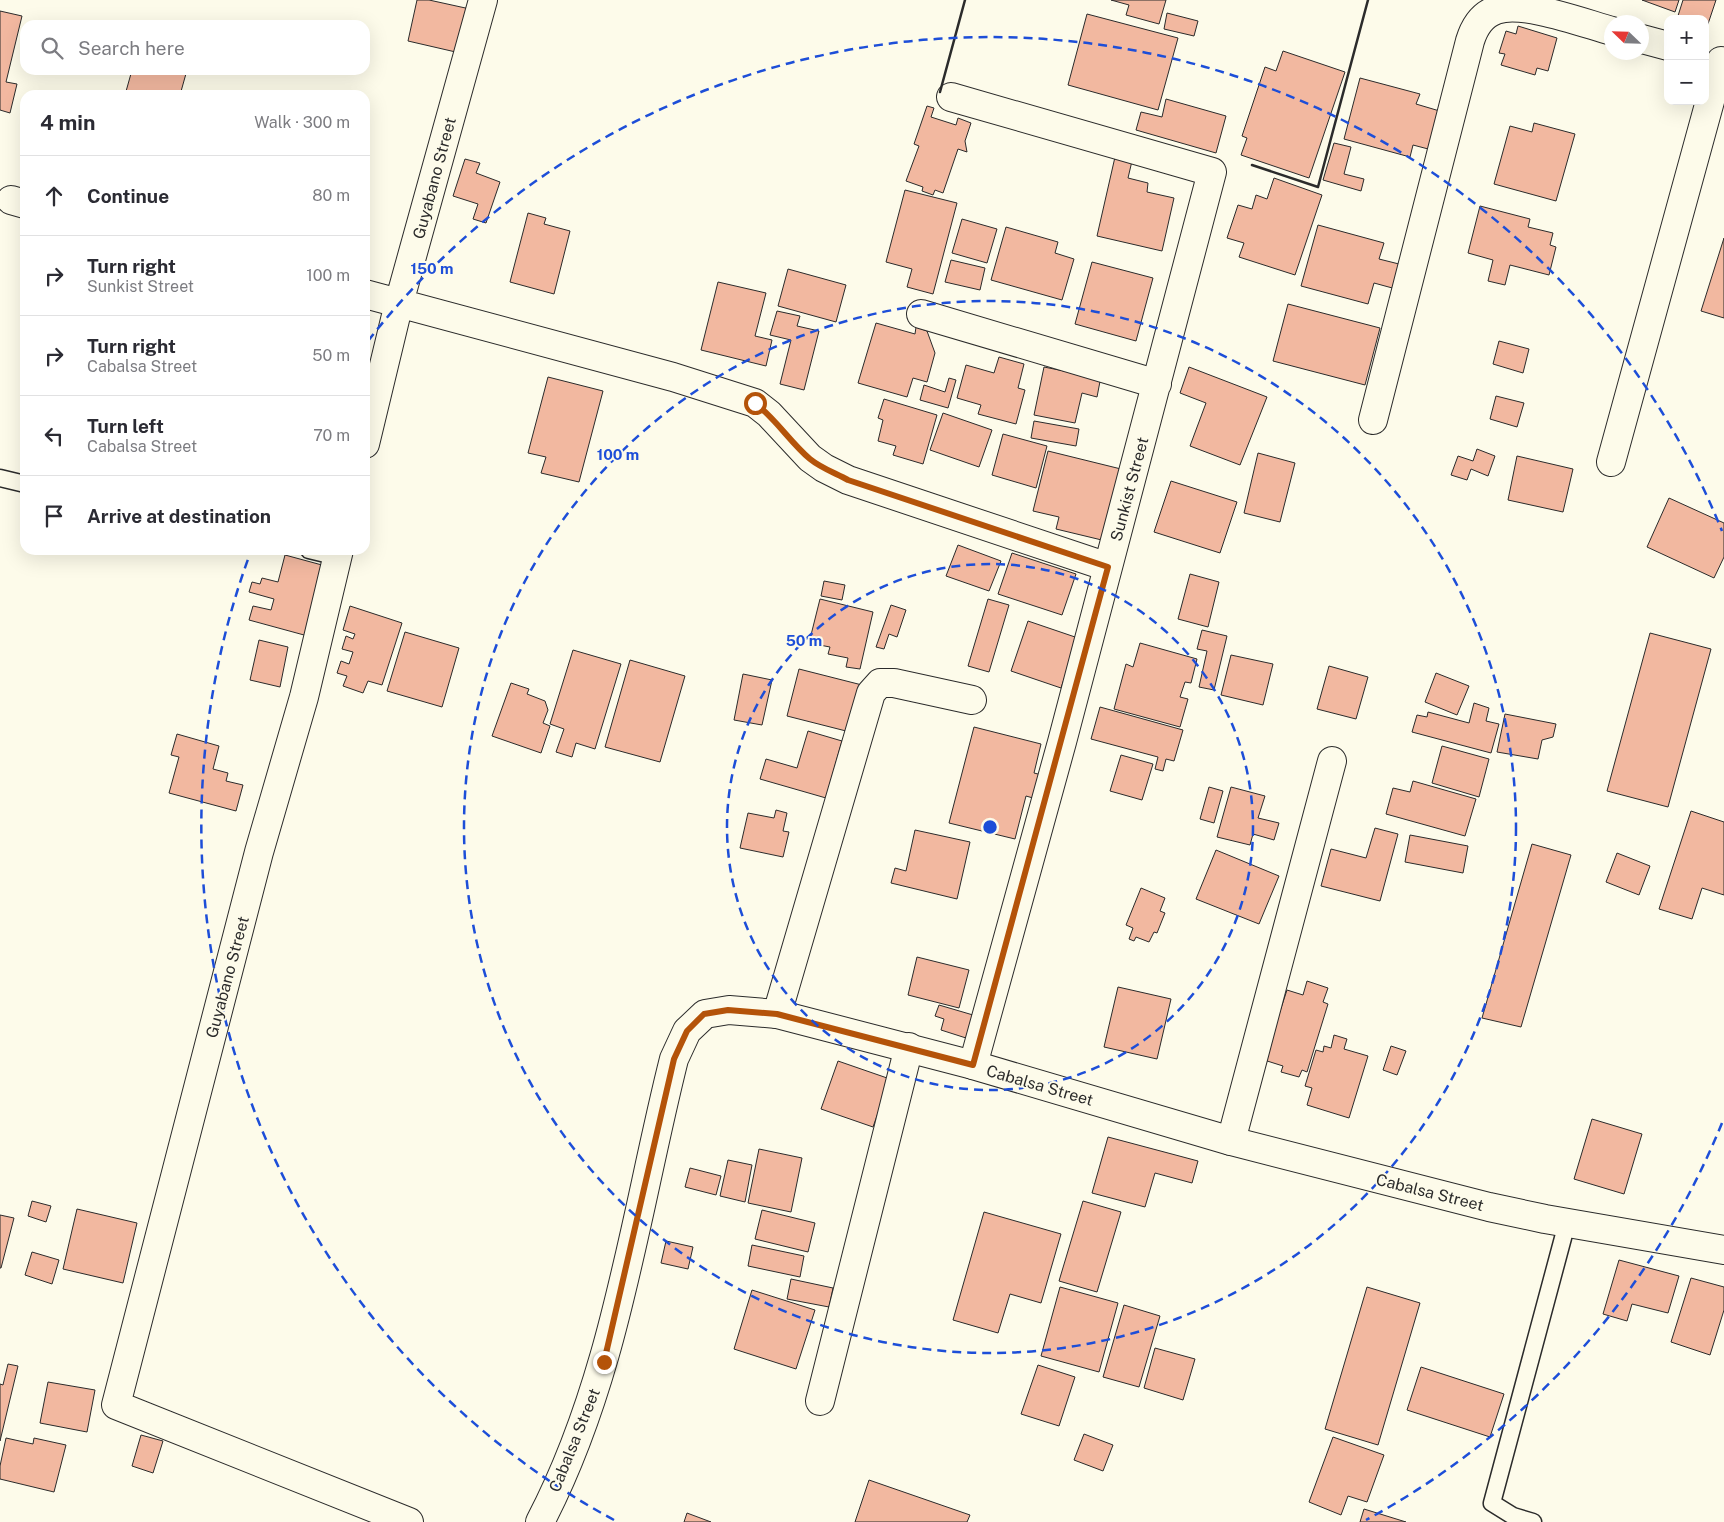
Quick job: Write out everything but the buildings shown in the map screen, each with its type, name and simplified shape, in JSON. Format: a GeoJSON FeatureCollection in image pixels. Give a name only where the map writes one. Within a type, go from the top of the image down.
{"type":"FeatureCollection","features":[{"type":"Feature","properties":{"kind":"street","name":"Guyabano Street"},"geometry":{"type":"LineString","coordinates":[[370,423],[399,303],[483,0]]}},
{"type":"Feature","properties":{"kind":"street"},"geometry":{"type":"LineString","coordinates":[[1373,420],[1470,41],[1477,25],[1488,14],[1496,10],[1522,8],[1536,10],[1604,29]]}},
{"type":"Feature","properties":{"kind":"street"},"geometry":{"type":"LineString","coordinates":[[1649,41],[1664,45]]}},
{"type":"Feature","properties":{"kind":"street"},"geometry":{"type":"LineString","coordinates":[[1611,462],[1717,60]]}},
{"type":"Feature","properties":{"kind":"street","name":"Sunkist Street"},"geometry":{"type":"LineString","coordinates":[[951,97],[1212,172],[1157,384],[973,1065]]}},
{"type":"Feature","properties":{"kind":"street"},"geometry":{"type":"LineString","coordinates":[[370,295],[673,377],[755,403],[769,414],[810,458],[824,468],[848,480],[1108,567]]}},
{"type":"Feature","properties":{"kind":"street"},"geometry":{"type":"LineString","coordinates":[[921,314],[1157,384]]}},
{"type":"Feature","properties":{"kind":"street","name":"Guyabano Street"},"geometry":{"type":"LineString","coordinates":[[338,555],[304,697],[259,852],[116,1405],[409,1522]]}},
{"type":"Feature","properties":{"kind":"street"},"geometry":{"type":"LineString","coordinates":[[777,1014],[874,687],[880,683],[894,683],[972,700]]}},
{"type":"Feature","properties":{"kind":"street"},"geometry":{"type":"LineString","coordinates":[[1231,1141],[1332,761]]}},
{"type":"Feature","properties":{"kind":"street","name":"Cabalsa Street"},"geometry":{"type":"LineString","coordinates":[[540,1522],[578,1438],[604,1362],[674,1059],[687,1031],[704,1014],[728,1010],[777,1014],[909,1047],[1231,1141],[1489,1207],[1567,1223],[1724,1250]]}},
{"type":"Feature","properties":{"kind":"street"},"geometry":{"type":"LineString","coordinates":[[820,1401],[909,1047]]}},
{"type":"Feature","properties":{"kind":"lane"},"geometry":{"type":"LineString","coordinates":[[0,478],[20,483]]}},
{"type":"Feature","properties":{"kind":"lane"},"geometry":{"type":"LineString","coordinates":[[1533,1522],[1514,1516],[1492,1503],[1567,1223]]}},
{"type":"Feature","properties":{"kind":"wall"},"geometry":{"type":"LineString","coordinates":[[940,92],[965,0]]}},
{"type":"Feature","properties":{"kind":"wall"},"geometry":{"type":"LineString","coordinates":[[1252,165],[1318,187],[1368,0]]}},
{"type":"Feature","properties":{"kind":"route"},"geometry":{"type":"LineString","coordinates":[[604,1362],[674,1059],[687,1031],[704,1014],[728,1010],[777,1014],[973,1065],[1108,567],[848,480],[824,468],[810,458],[769,414],[755,403]]}}]}
